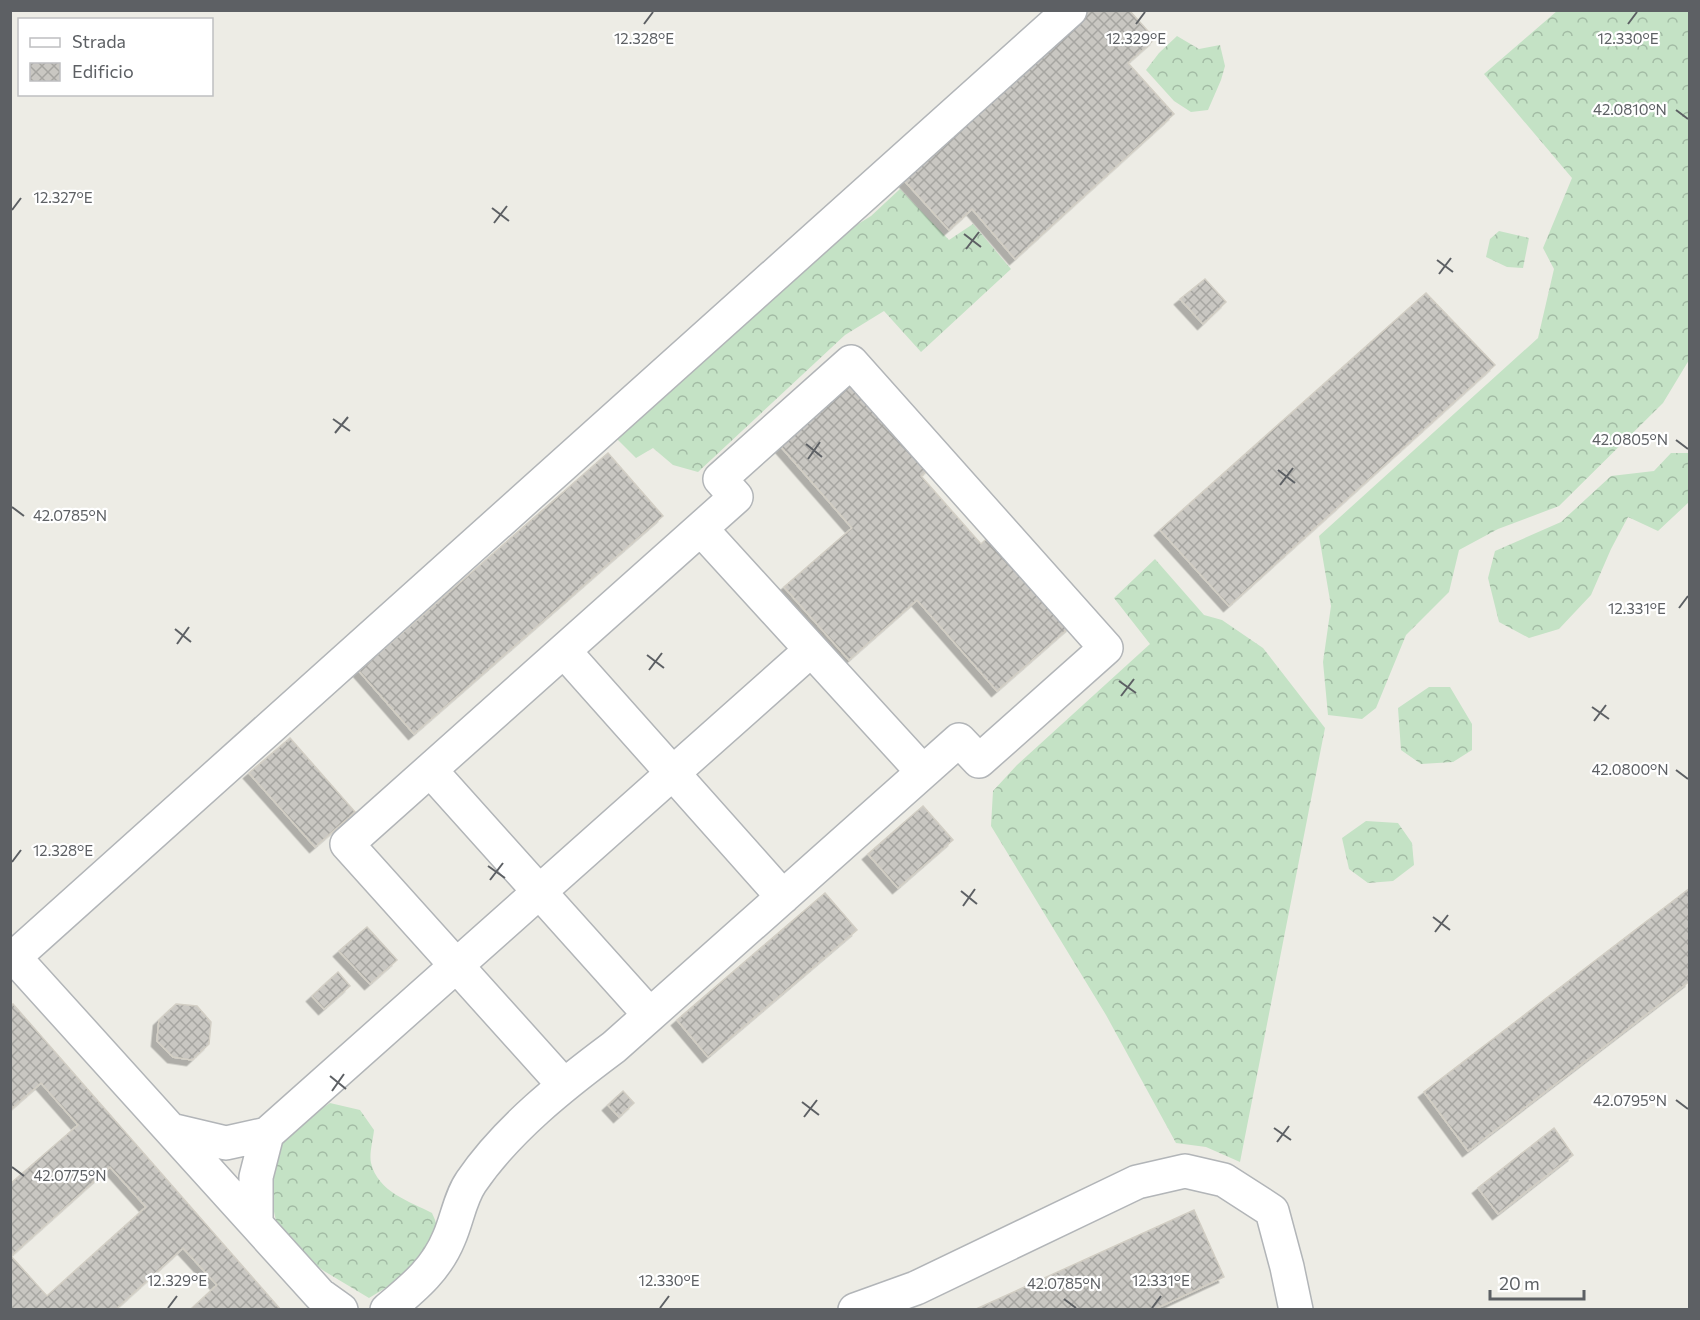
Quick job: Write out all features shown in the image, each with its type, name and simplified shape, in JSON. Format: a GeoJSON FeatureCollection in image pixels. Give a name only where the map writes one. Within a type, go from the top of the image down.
{"type":"FeatureCollection","features":[{"type":"Feature","properties":{"kind":"street"},"geometry":{"type":"LineString","coordinates":[[340,1310],[320,1295],[13,959],[1070,10]]}},
{"type":"Feature","properties":{"kind":"street"},"geometry":{"type":"LineString","coordinates":[[387,1310],[428,1274],[449,1240],[469,1185],[493,1152],[563,1084],[614,1047],[959,740],[979,761],[1106,648],[851,362],[720,479],[736,497],[347,844],[563,1084]]}},
{"type":"Feature","properties":{"kind":"street"},"geometry":{"type":"LineString","coordinates":[[701,529],[923,772]]}},
{"type":"Feature","properties":{"kind":"street"},"geometry":{"type":"LineString","coordinates":[[171,1130],[226,1143],[267,1134],[811,650]]}},
{"type":"Feature","properties":{"kind":"street"},"geometry":{"type":"LineString","coordinates":[[564,651],[783,897]]}},
{"type":"Feature","properties":{"kind":"street"},"geometry":{"type":"LineString","coordinates":[[430,770],[650,1015]]}},
{"type":"Feature","properties":{"kind":"street"},"geometry":{"type":"LineString","coordinates":[[256,1224],[256,1177],[267,1134]]}},
{"type":"Feature","properties":{"kind":"street"},"geometry":{"type":"LineString","coordinates":[[855,1310],[916,1288],[1137,1182],[1185,1171],[1224,1180],[1272,1211],[1296,1310]]}},
{"type":"Feature","properties":{"kind":"green space"},"geometry":{"type":"Polygon","coordinates":[[[1557,11],[1689,11],[1689,360],[1663,403],[1559,506],[1498,529],[1459,550],[1449,592],[1406,635],[1376,708],[1362,719],[1328,715],[1323,662],[1331,606],[1319,536],[1538,338],[1554,269],[1543,248],[1572,178],[1484,74],[1557,11]]]}},
{"type":"Feature","properties":{"kind":"green space"},"geometry":{"type":"Polygon","coordinates":[[[1177,36],[1199,49],[1220,45],[1225,66],[1208,110],[1191,112],[1174,101],[1146,70],[1159,53],[1177,36]]]}},
{"type":"Feature","properties":{"kind":"green space"},"geometry":{"type":"Polygon","coordinates":[[[900,189],[949,240],[973,224],[1011,269],[921,352],[884,311],[845,335],[698,472],[673,465],[653,448],[636,458],[615,437],[842,234],[871,216],[900,189]]]}},
{"type":"Feature","properties":{"kind":"green space"},"geometry":{"type":"Polygon","coordinates":[[[1499,231],[1529,238],[1523,268],[1507,267],[1486,257],[1490,239],[1499,231]]]}},
{"type":"Feature","properties":{"kind":"green space"},"geometry":{"type":"Polygon","coordinates":[[[1671,453],[1689,453],[1689,502],[1658,531],[1628,517],[1591,595],[1559,629],[1529,638],[1499,622],[1488,578],[1495,551],[1561,522],[1611,476],[1654,471],[1671,453]]]}},
{"type":"Feature","properties":{"kind":"green space"},"geometry":{"type":"Polygon","coordinates":[[[1155,559],[1204,615],[1222,620],[1263,648],[1325,728],[1240,1162],[1206,1147],[1176,1143],[1106,1015],[991,826],[993,791],[1017,765],[1150,644],[1114,598],[1155,559]]]}},
{"type":"Feature","properties":{"kind":"green space"},"geometry":{"type":"Polygon","coordinates":[[[1429,687],[1450,687],[1472,724],[1472,750],[1453,762],[1421,764],[1401,750],[1398,708],[1429,687]]]}},
{"type":"Feature","properties":{"kind":"green space"},"geometry":{"type":"Polygon","coordinates":[[[1366,821],[1398,823],[1412,843],[1414,865],[1393,881],[1368,883],[1349,869],[1342,838],[1366,821]]]}},
{"type":"Feature","properties":{"kind":"green space"},"geometry":{"type":"Polygon","coordinates":[[[330,1103],[360,1110],[374,1130],[371,1163],[380,1181],[404,1200],[432,1213],[437,1226],[434,1242],[420,1262],[400,1279],[369,1298],[324,1271],[290,1246],[276,1221],[268,1184],[270,1162],[288,1131],[330,1103]]]}},
{"type":"Feature","properties":{"kind":"building"},"geometry":{"type":"Polygon","coordinates":[[[1089,10],[1129,10],[1155,39],[1128,63],[1174,114],[1015,259],[972,209],[949,230],[902,178],[1089,10]]]}},
{"type":"Feature","properties":{"kind":"building"},"geometry":{"type":"Polygon","coordinates":[[[1205,279],[1226,302],[1203,324],[1180,299],[1205,279]]]}},
{"type":"Feature","properties":{"kind":"building"},"geometry":{"type":"Polygon","coordinates":[[[1426,293],[1495,365],[1229,606],[1160,530],[1426,293]]]}},
{"type":"Feature","properties":{"kind":"building"},"geometry":{"type":"Polygon","coordinates":[[[850,374],[932,466],[921,476],[981,544],[992,534],[1072,625],[997,691],[917,600],[849,660],[784,587],[852,528],[775,440],[850,374]]]}},
{"type":"Feature","properties":{"kind":"building"},"geometry":{"type":"Polygon","coordinates":[[[608,453],[663,516],[414,734],[359,671],[608,453]]]}},
{"type":"Feature","properties":{"kind":"building"},"geometry":{"type":"Polygon","coordinates":[[[290,738],[355,812],[315,847],[249,773],[290,738]]]}},
{"type":"Feature","properties":{"kind":"building"},"geometry":{"type":"Polygon","coordinates":[[[923,806],[953,840],[898,888],[868,854],[923,806]]]}},
{"type":"Feature","properties":{"kind":"building"},"geometry":{"type":"Polygon","coordinates":[[[1690,888],[1690,981],[1468,1151],[1424,1092],[1690,888]]]}},
{"type":"Feature","properties":{"kind":"building"},"geometry":{"type":"Polygon","coordinates":[[[825,893],[857,930],[708,1057],[677,1020],[825,893]]]}},
{"type":"Feature","properties":{"kind":"building"},"geometry":{"type":"Polygon","coordinates":[[[367,927],[397,960],[370,984],[339,951],[367,927]]]}},
{"type":"Feature","properties":{"kind":"building"},"geometry":{"type":"Polygon","coordinates":[[[338,972],[350,986],[324,1009],[312,996],[338,972]]]}},
{"type":"Feature","properties":{"kind":"building"},"geometry":{"type":"Polygon","coordinates":[[[13,1004],[281,1310],[190,1310],[217,1285],[183,1248],[115,1310],[10,1309],[10,1184],[78,1125],[41,1083],[10,1110],[10,1006],[13,1004]],[[110,1167],[11,1256],[47,1296],[146,1207],[110,1167]]]}},
{"type":"Feature","properties":{"kind":"building"},"geometry":{"type":"Polygon","coordinates":[[[176,1004],[197,1006],[211,1022],[209,1044],[192,1060],[173,1057],[157,1041],[159,1020],[176,1004]]]}},
{"type":"Feature","properties":{"kind":"building"},"geometry":{"type":"Polygon","coordinates":[[[623,1091],[634,1103],[619,1117],[608,1105],[623,1091]]]}},
{"type":"Feature","properties":{"kind":"building"},"geometry":{"type":"Polygon","coordinates":[[[1554,1128],[1573,1155],[1498,1214],[1478,1188],[1554,1128]]]}},
{"type":"Feature","properties":{"kind":"building"},"geometry":{"type":"Polygon","coordinates":[[[1194,1210],[1224,1277],[1153,1310],[974,1310],[1194,1210]]]}}]}
